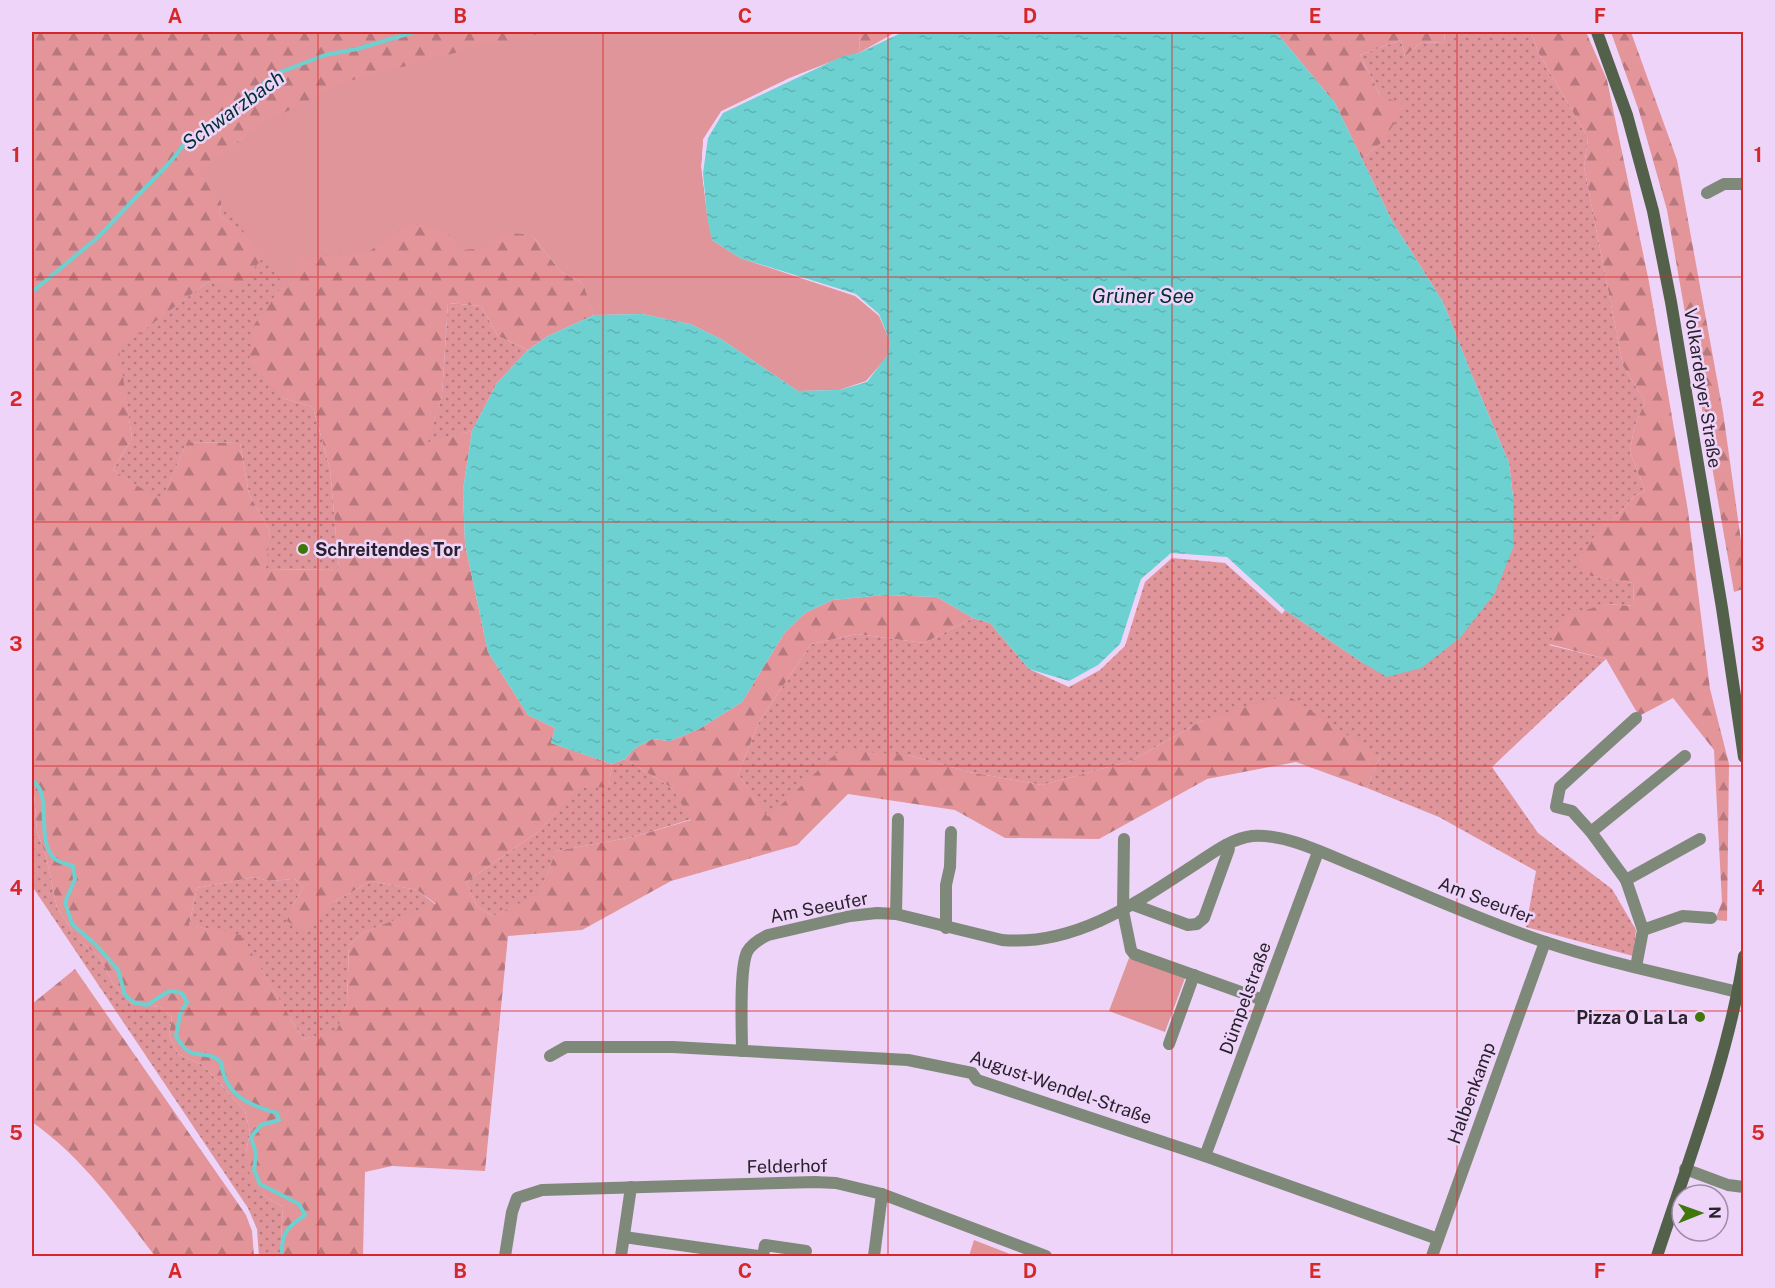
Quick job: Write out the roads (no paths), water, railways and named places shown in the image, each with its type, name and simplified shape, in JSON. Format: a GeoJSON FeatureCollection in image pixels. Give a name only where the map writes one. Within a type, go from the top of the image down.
{"type":"FeatureCollection","features":[{"type":"Feature","properties":{"kind":"main road","name":"Volkardeyer Straße"},"geometry":{"type":"LineString","coordinates":[[1597,32],[1627,115],[1653,211],[1671,302],[1720,596],[1743,757]]}},
{"type":"Feature","properties":{"kind":"main road"},"geometry":{"type":"LineString","coordinates":[[1657,1257],[1708,1103],[1738,992],[1743,956]]}},
{"type":"Feature","properties":{"kind":"street"},"geometry":{"type":"LineString","coordinates":[[1707,193],[1724,184],[1743,184]]}},
{"type":"Feature","properties":{"kind":"street"},"geometry":{"type":"LineString","coordinates":[[1636,718],[1560,787],[1556,807],[1572,811],[1591,832],[1626,880],[1643,930],[1636,967]]}},
{"type":"Feature","properties":{"kind":"street"},"geometry":{"type":"LineString","coordinates":[[1591,832],[1685,756]]}},
{"type":"Feature","properties":{"kind":"street","name":"Am Seeufer"},"geometry":{"type":"LineString","coordinates":[[896,914],[898,819]]}},
{"type":"Feature","properties":{"kind":"street"},"geometry":{"type":"LineString","coordinates":[[946,927],[946,885],[950,867],[951,832]]}},
{"type":"Feature","properties":{"kind":"street","name":"Am Seeufer"},"geometry":{"type":"LineString","coordinates":[[741,1051],[743,964],[748,951],[757,941],[768,935],[850,916],[877,913],[896,914],[1002,940],[1051,938],[1099,922],[1129,908],[1226,844],[1249,836],[1278,838],[1318,852],[1545,942],[1738,992]]}},
{"type":"Feature","properties":{"kind":"street"},"geometry":{"type":"LineString","coordinates":[[1124,839],[1131,950],[1134,954],[1263,1000]]}},
{"type":"Feature","properties":{"kind":"street"},"geometry":{"type":"LineString","coordinates":[[1626,880],[1700,839]]}},
{"type":"Feature","properties":{"kind":"street"},"geometry":{"type":"LineString","coordinates":[[1129,908],[1188,925],[1197,924],[1204,918],[1229,849],[1226,844]]}},
{"type":"Feature","properties":{"kind":"street","name":"Dümpelstraße"},"geometry":{"type":"LineString","coordinates":[[1205,1156],[1318,852]]}},
{"type":"Feature","properties":{"kind":"street"},"geometry":{"type":"LineString","coordinates":[[1643,930],[1683,916],[1711,918]]}},
{"type":"Feature","properties":{"kind":"street","name":"Halbenkamp"},"geometry":{"type":"LineString","coordinates":[[1432,1257],[1545,942]]}},
{"type":"Feature","properties":{"kind":"street"},"geometry":{"type":"LineString","coordinates":[[1169,1044],[1194,975]]}},
{"type":"Feature","properties":{"kind":"street","name":"August-Wendel-Straße"},"geometry":{"type":"LineString","coordinates":[[550,1056],[566,1047],[673,1047],[908,1060],[972,1073],[977,1080],[1205,1156],[1438,1239]]}},
{"type":"Feature","properties":{"kind":"street"},"geometry":{"type":"LineString","coordinates":[[1685,1170],[1728,1185],[1743,1187]]}},
{"type":"Feature","properties":{"kind":"street","name":"Felderhof"},"geometry":{"type":"LineString","coordinates":[[505,1257],[512,1212],[517,1198],[542,1190],[822,1182],[882,1194],[1046,1257]]}},
{"type":"Feature","properties":{"kind":"street"},"geometry":{"type":"LineString","coordinates":[[621,1257],[631,1187]]}},
{"type":"Feature","properties":{"kind":"street"},"geometry":{"type":"LineString","coordinates":[[874,1257],[882,1194]]}},
{"type":"Feature","properties":{"kind":"street"},"geometry":{"type":"LineString","coordinates":[[624,1237],[718,1254],[758,1257]]}},
{"type":"Feature","properties":{"kind":"street"},"geometry":{"type":"LineString","coordinates":[[764,1257],[765,1245],[806,1251]]}},
{"type":"Feature","properties":{"kind":"water","name":"Grüner See"},"geometry":{"type":"Polygon","coordinates":[[[903,32],[1276,32],[1335,103],[1392,221],[1443,302],[1509,463],[1513,497],[1513,548],[1495,593],[1459,639],[1421,668],[1387,677],[1285,610],[1227,557],[1171,553],[1141,579],[1120,644],[1098,665],[1069,681],[1029,669],[990,623],[973,618],[937,597],[885,595],[832,600],[805,613],[785,632],[742,702],[699,729],[670,741],[652,739],[634,749],[625,759],[612,764],[551,743],[555,728],[528,715],[488,652],[465,544],[463,490],[472,431],[497,383],[528,350],[548,336],[594,315],[642,314],[690,324],[721,339],[798,391],[839,390],[867,382],[887,356],[890,342],[879,314],[856,294],[740,258],[712,240],[703,173],[708,138],[723,113],[843,56],[859,53],[903,32]]]}},
{"type":"Feature","properties":{"kind":"waterway","name":"Schwarzbach"},"geometry":{"type":"LineString","coordinates":[[32,292],[97,238],[171,161],[190,137],[278,73],[325,55],[357,49],[414,32]]}},
{"type":"Feature","properties":{"kind":"waterway","name":"Schwarzbach"},"geometry":{"type":"LineString","coordinates":[[32,781],[42,796],[44,829],[49,851],[55,859],[73,866],[75,879],[65,902],[72,924],[96,945],[118,970],[125,995],[135,1003],[147,1005],[169,991],[182,993],[187,1002],[180,1014],[176,1036],[182,1045],[193,1053],[208,1055],[221,1062],[227,1083],[233,1091],[248,1102],[277,1113],[279,1120],[261,1125],[251,1137],[256,1154],[254,1170],[260,1184],[299,1204],[305,1215],[286,1232],[282,1242],[282,1256]]}},
{"type":"Feature","properties":{"kind":"place","name":"Schreitendes Tor"},"geometry":{"type":"Point","coordinates":[303,549]}},
{"type":"Feature","properties":{"kind":"place","name":"Pizza O La La"},"geometry":{"type":"Point","coordinates":[1700,1017]}}]}
